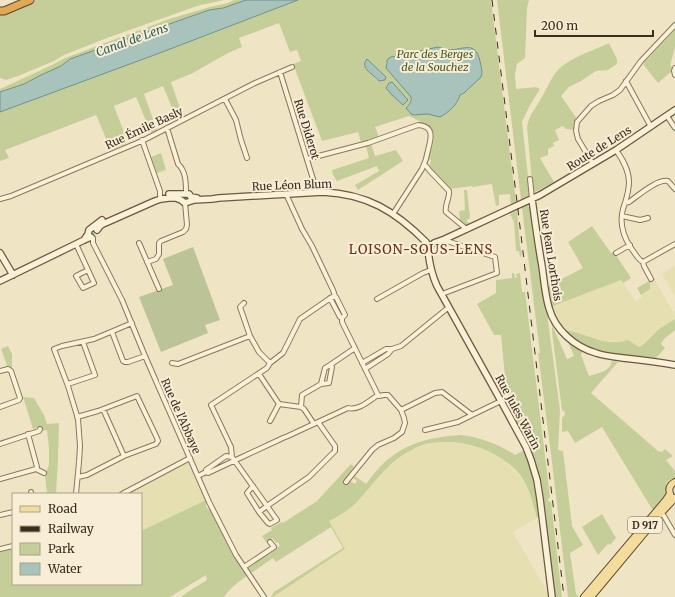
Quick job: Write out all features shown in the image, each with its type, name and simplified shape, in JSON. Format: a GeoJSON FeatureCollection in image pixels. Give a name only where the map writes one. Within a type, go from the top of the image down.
{"type":"FeatureCollection","features":[{"type":"Feature","properties":{"kind":"highway"},"geometry":{"type":"LineString","coordinates":[[0,10],[20,0]]}},
{"type":"Feature","properties":{"kind":"highway"},"geometry":{"type":"LineString","coordinates":[[0,10],[4,11],[30,0]]}},
{"type":"Feature","properties":{"kind":"main road"},"geometry":{"type":"LineString","coordinates":[[675,482],[670,486],[669,490],[672,497],[675,498]]}},
{"type":"Feature","properties":{"kind":"main road","name":"D 917"},"geometry":{"type":"LineString","coordinates":[[584,597],[670,494]]}},
{"type":"Feature","properties":{"kind":"main road","name":"D 917"},"geometry":{"type":"LineString","coordinates":[[591,597],[675,498]]}},
{"type":"Feature","properties":{"kind":"street"},"geometry":{"type":"LineString","coordinates":[[594,164],[578,139],[576,131],[578,122],[591,106],[616,93],[641,61],[675,25]]}},
{"type":"Feature","properties":{"kind":"street","name":"Rue Émile Basly"},"geometry":{"type":"LineString","coordinates":[[0,199],[11,196],[142,140],[255,83],[292,67]]}},
{"type":"Feature","properties":{"kind":"street"},"geometry":{"type":"LineString","coordinates":[[675,68],[675,75]]}},
{"type":"Feature","properties":{"kind":"street","name":"Rue Diderot"},"geometry":{"type":"LineString","coordinates":[[280,72],[317,192]]}},
{"type":"Feature","properties":{"kind":"street"},"geometry":{"type":"LineString","coordinates":[[626,81],[651,127]]}},
{"type":"Feature","properties":{"kind":"street"},"geometry":{"type":"LineString","coordinates":[[225,99],[236,120],[247,158]]}},
{"type":"Feature","properties":{"kind":"street","name":"Route de Lens"},"geometry":{"type":"LineString","coordinates":[[532,199],[594,164],[675,110]]}},
{"type":"Feature","properties":{"kind":"street"},"geometry":{"type":"LineString","coordinates":[[667,116],[675,128]]}},
{"type":"Feature","properties":{"kind":"street"},"geometry":{"type":"LineString","coordinates":[[307,160],[368,143],[418,125],[424,126],[429,130],[432,138],[424,165],[393,214]]}},
{"type":"Feature","properties":{"kind":"street"},"geometry":{"type":"LineString","coordinates":[[147,262],[156,258],[159,254],[159,243],[161,240],[183,232],[186,229],[186,184],[182,168],[178,164],[167,128]]}},
{"type":"Feature","properties":{"kind":"street"},"geometry":{"type":"LineString","coordinates":[[142,140],[160,191],[160,196]]}},
{"type":"Feature","properties":{"kind":"street"},"geometry":{"type":"LineString","coordinates":[[616,150],[627,170],[629,182],[629,189],[622,216],[622,229],[640,261],[643,262],[651,279]]}},
{"type":"Feature","properties":{"kind":"street"},"geometry":{"type":"LineString","coordinates":[[424,165],[449,191],[445,209],[446,212],[466,230]]}},
{"type":"Feature","properties":{"kind":"street","name":"Rue Jean Lorthois"},"geometry":{"type":"LineString","coordinates":[[530,179],[540,257],[549,309],[559,328],[574,342],[596,353],[675,365]]}},
{"type":"Feature","properties":{"kind":"street"},"geometry":{"type":"LineString","coordinates":[[625,203],[661,181],[668,181],[675,189]]}},
{"type":"Feature","properties":{"kind":"street"},"geometry":{"type":"LineString","coordinates":[[629,189],[630,192],[638,196]]}},
{"type":"Feature","properties":{"kind":"street","name":"Rue Léon Blum"},"geometry":{"type":"LineString","coordinates":[[186,198],[216,198],[317,192],[358,197],[379,205],[393,214],[426,242]]}},
{"type":"Feature","properties":{"kind":"street"},"geometry":{"type":"LineString","coordinates":[[94,229],[102,221],[160,196],[169,194],[186,198]]}},
{"type":"Feature","properties":{"kind":"street"},"geometry":{"type":"LineString","coordinates":[[286,194],[302,230],[312,246],[345,315],[342,318]]}},
{"type":"Feature","properties":{"kind":"street"},"geometry":{"type":"LineString","coordinates":[[0,281],[91,236],[89,230],[155,201],[169,198],[186,198]]}},
{"type":"Feature","properties":{"kind":"street"},"geometry":{"type":"LineString","coordinates":[[434,243],[432,249],[425,247],[426,242],[430,240],[434,243],[445,239],[532,199]]}},
{"type":"Feature","properties":{"kind":"street"},"geometry":{"type":"LineString","coordinates":[[622,216],[640,220],[648,218]]}},
{"type":"Feature","properties":{"kind":"street","name":"Rue de l'Abbaye"},"geometry":{"type":"LineString","coordinates":[[91,236],[93,243],[122,300],[205,492],[228,539],[264,597]]}},
{"type":"Feature","properties":{"kind":"street"},"geometry":{"type":"LineString","coordinates":[[442,294],[497,274],[495,257],[447,241],[445,239]]}},
{"type":"Feature","properties":{"kind":"street"},"geometry":{"type":"LineString","coordinates":[[139,243],[159,288]]}},
{"type":"Feature","properties":{"kind":"street"},"geometry":{"type":"LineString","coordinates":[[76,244],[86,265],[94,283],[84,288],[76,276],[88,270]]}},
{"type":"Feature","properties":{"kind":"street"},"geometry":{"type":"LineString","coordinates":[[643,262],[675,244]]}},
{"type":"Feature","properties":{"kind":"street"},"geometry":{"type":"LineString","coordinates":[[616,253],[630,245]]}},
{"type":"Feature","properties":{"kind":"street","name":"Rue Jules Warin"},"geometry":{"type":"LineString","coordinates":[[428,249],[428,258],[436,283],[526,447],[534,470],[540,499],[552,597]]}},
{"type":"Feature","properties":{"kind":"street"},"geometry":{"type":"LineString","coordinates":[[0,253],[13,274]]}},
{"type":"Feature","properties":{"kind":"street"},"geometry":{"type":"LineString","coordinates":[[377,299],[422,273],[431,270]]}},
{"type":"Feature","properties":{"kind":"street"},"geometry":{"type":"LineString","coordinates":[[253,486],[247,493],[259,512],[268,524],[270,524],[276,520],[267,506],[253,486],[237,465],[232,457],[232,447],[211,405],[267,368],[270,363],[283,353],[300,319],[335,296]]}},
{"type":"Feature","properties":{"kind":"street"},"geometry":{"type":"LineString","coordinates":[[330,298],[340,317],[342,318],[342,322],[378,396]]}},
{"type":"Feature","properties":{"kind":"street"},"geometry":{"type":"LineString","coordinates":[[244,303],[240,307],[250,336],[259,352],[270,363]]}},
{"type":"Feature","properties":{"kind":"street"},"geometry":{"type":"LineString","coordinates":[[362,363],[386,349],[401,346],[449,307]]}},
{"type":"Feature","properties":{"kind":"street"},"geometry":{"type":"LineString","coordinates":[[76,493],[80,446],[77,417],[68,384],[54,349],[94,340],[132,323]]}},
{"type":"Feature","properties":{"kind":"street"},"geometry":{"type":"LineString","coordinates":[[112,332],[123,361],[128,362],[145,356]]}},
{"type":"Feature","properties":{"kind":"street"},"geometry":{"type":"LineString","coordinates":[[172,363],[178,364],[250,336]]}},
{"type":"Feature","properties":{"kind":"street"},"geometry":{"type":"LineString","coordinates":[[68,384],[95,376],[83,342]]}},
{"type":"Feature","properties":{"kind":"street"},"geometry":{"type":"LineString","coordinates":[[321,384],[325,368],[355,348]]}},
{"type":"Feature","properties":{"kind":"street"},"geometry":{"type":"LineString","coordinates":[[365,369],[388,354],[392,349]]}},
{"type":"Feature","properties":{"kind":"street"},"geometry":{"type":"LineString","coordinates":[[301,407],[302,395],[321,384],[329,383],[332,367],[330,365]]}},
{"type":"Feature","properties":{"kind":"street"},"geometry":{"type":"LineString","coordinates":[[0,371],[8,369],[11,371],[20,398],[19,400],[0,407]]}},
{"type":"Feature","properties":{"kind":"street"},"geometry":{"type":"LineString","coordinates":[[259,374],[278,404]]}},
{"type":"Feature","properties":{"kind":"street"},"geometry":{"type":"LineString","coordinates":[[401,410],[435,393],[442,392],[472,415]]}},
{"type":"Feature","properties":{"kind":"street"},"geometry":{"type":"LineString","coordinates":[[198,476],[235,461],[348,408],[356,409],[378,396],[388,395],[401,410],[405,423],[402,432],[394,438],[378,445],[372,450],[346,482]]}},
{"type":"Feature","properties":{"kind":"street"},"geometry":{"type":"LineString","coordinates":[[77,417],[137,396],[158,441],[156,444],[124,456],[87,475],[78,477]]}},
{"type":"Feature","properties":{"kind":"street"},"geometry":{"type":"LineString","coordinates":[[425,430],[458,422],[501,401]]}},
{"type":"Feature","properties":{"kind":"street"},"geometry":{"type":"LineString","coordinates":[[259,512],[309,477],[335,451],[335,446],[304,409],[301,407],[278,404]]}},
{"type":"Feature","properties":{"kind":"street"},"geometry":{"type":"LineString","coordinates":[[270,421],[278,404]]}},
{"type":"Feature","properties":{"kind":"street"},"geometry":{"type":"LineString","coordinates":[[103,409],[124,456]]}},
{"type":"Feature","properties":{"kind":"street"},"geometry":{"type":"LineString","coordinates":[[0,444],[39,431],[40,429]]}},
{"type":"Feature","properties":{"kind":"street"},"geometry":{"type":"LineString","coordinates":[[28,434],[37,467],[36,469]]}},
{"type":"Feature","properties":{"kind":"street"},"geometry":{"type":"LineString","coordinates":[[206,472],[206,470],[226,456],[232,457]]}},
{"type":"Feature","properties":{"kind":"street"},"geometry":{"type":"LineString","coordinates":[[124,493],[190,458]]}},
{"type":"Feature","properties":{"kind":"street"},"geometry":{"type":"LineString","coordinates":[[0,479],[36,469],[44,473]]}},
{"type":"Feature","properties":{"kind":"street"},"geometry":{"type":"LineString","coordinates":[[0,515],[12,512]]}},
{"type":"Feature","properties":{"kind":"street"},"geometry":{"type":"LineString","coordinates":[[661,513],[675,535]]}},
{"type":"Feature","properties":{"kind":"street"},"geometry":{"type":"LineString","coordinates":[[244,566],[274,547],[270,542]]}},
{"type":"Feature","properties":{"kind":"street"},"geometry":{"type":"LineString","coordinates":[[0,549],[12,546]]}},
{"type":"Feature","properties":{"kind":"shaded area"},"geometry":{"type":"Polygon","coordinates":[[[675,266],[675,297],[662,274],[675,266]]]}},
{"type":"Feature","properties":{"kind":"shaded area"},"geometry":{"type":"Polygon","coordinates":[[[621,280],[636,301],[642,297],[641,295],[650,289],[650,282],[655,280],[673,312],[675,311],[675,319],[659,329],[639,347],[628,340],[613,343],[597,340],[565,330],[552,309],[552,306],[621,280]]]}},
{"type":"Feature","properties":{"kind":"shaded area"},"geometry":{"type":"Polygon","coordinates":[[[442,442],[469,444],[494,453],[503,459],[521,477],[532,496],[537,518],[513,532],[547,590],[549,597],[273,597],[345,549],[329,521],[356,503],[388,467],[402,456],[423,445],[442,442]]]}},
{"type":"Feature","properties":{"kind":"shaded area"},"geometry":{"type":"Polygon","coordinates":[[[182,464],[189,464],[206,500],[142,531],[142,493],[127,493],[182,464]]]}},
{"type":"Feature","properties":{"kind":"green space"},"geometry":{"type":"Polygon","coordinates":[[[36,0],[224,0],[197,6],[107,38],[64,55],[54,61],[18,76],[6,80],[0,78],[0,15],[36,0]]]}},
{"type":"Feature","properties":{"kind":"green space"},"geometry":{"type":"Polygon","coordinates":[[[234,0],[246,0],[223,8],[209,10],[70,59],[61,66],[24,84],[0,92],[0,89],[65,58],[169,19],[234,0]]]}},
{"type":"Feature","properties":{"kind":"green space","name":"Parc des Berges de la Souchez"},"geometry":{"type":"Polygon","coordinates":[[[298,0],[491,0],[516,203],[511,205],[510,194],[499,195],[499,205],[496,206],[492,184],[449,189],[429,167],[431,160],[428,159],[434,137],[431,129],[409,116],[375,127],[379,137],[361,142],[358,132],[322,141],[293,64],[301,61],[297,50],[290,52],[279,23],[239,38],[242,47],[228,53],[191,74],[171,82],[183,117],[177,120],[163,86],[144,94],[157,130],[151,133],[136,97],[114,106],[127,140],[125,141],[126,144],[111,150],[96,115],[5,150],[9,158],[0,161],[0,112],[298,0]]]}},
{"type":"Feature","properties":{"kind":"green space"},"geometry":{"type":"Polygon","coordinates":[[[497,0],[529,0],[527,8],[525,58],[517,64],[515,74],[516,89],[536,87],[540,89],[522,122],[530,195],[521,200],[497,0]]]}},
{"type":"Feature","properties":{"kind":"green space"},"geometry":{"type":"Polygon","coordinates":[[[675,29],[675,47],[670,66],[673,67],[672,71],[658,83],[643,64],[675,29]]]}},
{"type":"Feature","properties":{"kind":"green space"},"geometry":{"type":"Polygon","coordinates":[[[609,43],[617,59],[617,64],[608,70],[596,71],[569,87],[561,96],[577,119],[574,130],[566,129],[563,126],[555,130],[559,140],[553,143],[554,146],[548,149],[548,155],[540,158],[554,182],[533,192],[527,127],[530,116],[552,78],[559,69],[579,56],[609,43]]]}},
{"type":"Feature","properties":{"kind":"green space"},"geometry":{"type":"Polygon","coordinates":[[[371,144],[375,156],[396,150],[403,161],[358,190],[355,185],[379,171],[377,166],[337,181],[332,170],[369,158],[366,146],[371,144]]]}},
{"type":"Feature","properties":{"kind":"green space"},"geometry":{"type":"Polygon","coordinates":[[[161,153],[166,170],[157,173],[151,157],[161,153]]]}},
{"type":"Feature","properties":{"kind":"green space"},"geometry":{"type":"Polygon","coordinates":[[[464,190],[467,190],[470,218],[467,222],[470,225],[467,226],[460,221],[459,211],[465,210],[464,190]]]}},
{"type":"Feature","properties":{"kind":"green space"},"geometry":{"type":"Polygon","coordinates":[[[527,205],[531,210],[548,316],[560,410],[558,450],[563,451],[572,526],[583,545],[570,553],[576,594],[579,597],[568,597],[522,208],[527,205]]]}},
{"type":"Feature","properties":{"kind":"green space"},"geometry":{"type":"Polygon","coordinates":[[[517,211],[521,257],[519,251],[516,251],[514,222],[510,214],[517,211]]]}},
{"type":"Feature","properties":{"kind":"green space"},"geometry":{"type":"Polygon","coordinates":[[[592,226],[611,253],[614,252],[631,278],[623,283],[621,280],[553,306],[552,309],[548,286],[583,268],[568,242],[592,226]]]}},
{"type":"Feature","properties":{"kind":"green space"},"geometry":{"type":"Polygon","coordinates":[[[193,247],[220,320],[205,325],[208,333],[161,352],[139,297],[173,285],[163,259],[193,247]]]}},
{"type":"Feature","properties":{"kind":"green space"},"geometry":{"type":"Polygon","coordinates":[[[512,273],[514,273],[515,278],[517,277],[516,274],[520,273],[522,292],[525,292],[550,497],[548,501],[551,502],[562,597],[555,597],[543,500],[536,467],[529,448],[517,424],[507,389],[501,335],[494,335],[477,304],[496,293],[496,280],[512,278],[512,273]]]}},
{"type":"Feature","properties":{"kind":"green space"},"geometry":{"type":"Polygon","coordinates":[[[654,278],[655,280],[650,282],[650,289],[641,295],[637,288],[654,278]]]}},
{"type":"Feature","properties":{"kind":"green space"},"geometry":{"type":"Polygon","coordinates":[[[675,319],[675,330],[664,339],[661,344],[665,348],[656,358],[619,354],[596,349],[575,338],[565,330],[604,341],[620,342],[628,340],[639,347],[659,329],[675,319]]]}},
{"type":"Feature","properties":{"kind":"green space"},"geometry":{"type":"Polygon","coordinates":[[[552,325],[567,359],[574,356],[568,342],[582,352],[581,355],[589,376],[606,370],[611,365],[612,361],[618,362],[591,393],[658,451],[662,452],[665,449],[673,456],[666,460],[675,471],[675,479],[669,480],[666,483],[667,495],[653,510],[602,427],[575,443],[568,431],[562,432],[562,418],[565,414],[562,410],[552,325]]]}},
{"type":"Feature","properties":{"kind":"green space"},"geometry":{"type":"Polygon","coordinates":[[[8,346],[12,354],[12,368],[8,368],[1,349],[8,346]]]}},
{"type":"Feature","properties":{"kind":"green space"},"geometry":{"type":"Polygon","coordinates":[[[23,397],[34,398],[44,415],[47,424],[59,423],[56,493],[47,493],[45,475],[49,465],[47,430],[42,431],[40,427],[33,429],[23,397]]]}},
{"type":"Feature","properties":{"kind":"green space"},"geometry":{"type":"Polygon","coordinates":[[[460,435],[475,437],[489,442],[515,455],[524,450],[532,470],[540,517],[537,518],[529,491],[521,476],[503,459],[468,444],[443,442],[427,444],[413,449],[396,460],[384,470],[354,505],[344,513],[329,521],[345,549],[273,597],[271,597],[274,592],[343,548],[331,527],[276,562],[273,558],[253,572],[250,572],[248,568],[249,566],[280,546],[278,542],[276,543],[272,538],[266,542],[262,536],[272,530],[271,528],[282,522],[283,523],[317,501],[351,464],[354,467],[343,482],[346,485],[350,481],[355,484],[357,481],[353,478],[355,476],[366,484],[384,463],[407,447],[432,439],[460,435]]]}},
{"type":"Feature","properties":{"kind":"green space"},"geometry":{"type":"Polygon","coordinates":[[[206,500],[207,508],[211,510],[232,552],[247,576],[234,585],[224,597],[181,597],[207,580],[206,575],[170,597],[0,597],[0,552],[12,549],[12,585],[142,585],[142,531],[206,500]]]}},
{"type":"Feature","properties":{"kind":"green space"},"geometry":{"type":"Polygon","coordinates":[[[602,514],[616,538],[598,555],[582,527],[602,514]]]}},
{"type":"Feature","properties":{"kind":"water","name":"Canal de Lens"},"geometry":{"type":"Polygon","coordinates":[[[246,0],[298,0],[0,112],[0,92],[24,84],[61,66],[70,59],[209,10],[223,8],[246,0]]]}},
{"type":"Feature","properties":{"kind":"water"},"geometry":{"type":"Polygon","coordinates":[[[438,47],[450,50],[472,48],[478,55],[480,61],[482,71],[481,77],[460,95],[452,108],[440,117],[428,114],[411,114],[406,108],[411,102],[411,97],[386,68],[387,60],[391,57],[438,47]]]}},
{"type":"Feature","properties":{"kind":"water"},"geometry":{"type":"Polygon","coordinates":[[[367,59],[386,77],[385,80],[379,81],[366,69],[365,63],[367,59]]]}},
{"type":"Feature","properties":{"kind":"water"},"geometry":{"type":"Polygon","coordinates":[[[392,82],[408,100],[403,105],[386,88],[389,83],[392,82]]]}},
{"type":"Feature","properties":{"kind":"railway"},"geometry":{"type":"LineString","coordinates":[[492,0],[564,597]]}},
{"type":"Feature","properties":{"kind":"district","name":"LOISON-SOUS-LENS"},"geometry":{"type":"Point","coordinates":[421,249]}}]}
